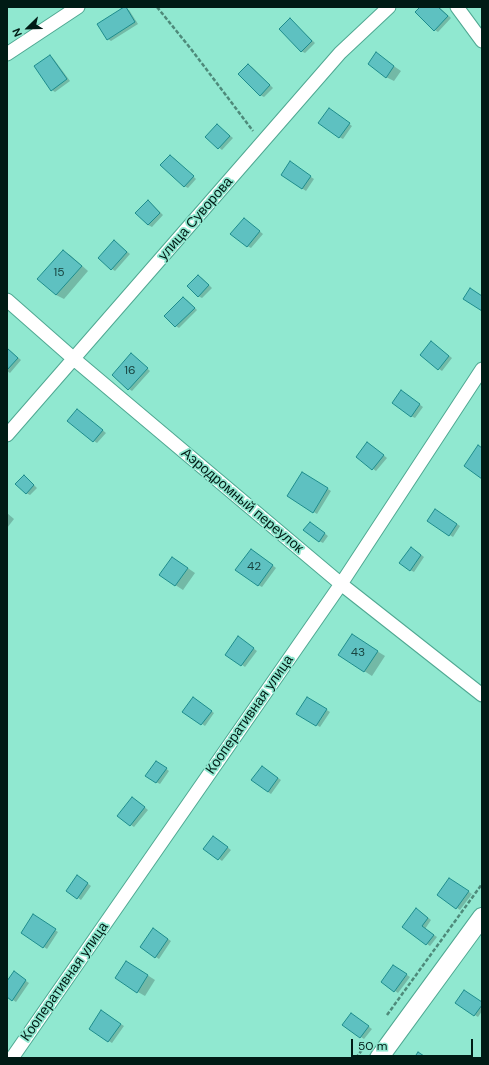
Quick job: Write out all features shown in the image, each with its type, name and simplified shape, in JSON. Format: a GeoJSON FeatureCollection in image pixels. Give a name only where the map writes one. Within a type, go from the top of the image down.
{"type":"FeatureCollection","features":[{"type":"Feature","properties":{"kind":"main road"},"geometry":{"type":"LineString","coordinates":[[379,1058],[482,917]]}},
{"type":"Feature","properties":{"kind":"street"},"geometry":{"type":"LineString","coordinates":[[7,54],[78,7]]}},
{"type":"Feature","properties":{"kind":"street","name":"улица Суворова"},"geometry":{"type":"LineString","coordinates":[[7,435],[340,53],[389,7]]}},
{"type":"Feature","properties":{"kind":"street"},"geometry":{"type":"LineString","coordinates":[[457,7],[482,41]]}},
{"type":"Feature","properties":{"kind":"street","name":"Аэродромный переулок"},"geometry":{"type":"LineString","coordinates":[[7,300],[74,359],[341,584],[482,695]]}},
{"type":"Feature","properties":{"kind":"street","name":"Кооперативная улица"},"geometry":{"type":"LineString","coordinates":[[12,1058],[341,584],[482,369]]}},
{"type":"Feature","properties":{"kind":"path"},"geometry":{"type":"LineString","coordinates":[[157,7],[191,49],[262,143]]}},
{"type":"Feature","properties":{"kind":"path"},"geometry":{"type":"LineString","coordinates":[[383,1020],[482,884]]}},
{"type":"Feature","properties":{"kind":"path"},"geometry":{"type":"LineString","coordinates":[[356,1058],[365,1046]]}},
{"type":"Feature","properties":{"kind":"building"},"geometry":{"type":"Polygon","coordinates":[[[126,7],[135,22],[107,40],[97,24],[126,7]]]}},
{"type":"Feature","properties":{"kind":"building"},"geometry":{"type":"Polygon","coordinates":[[[420,7],[438,7],[448,16],[434,31],[415,12],[420,7]]]}},
{"type":"Feature","properties":{"kind":"building"},"geometry":{"type":"Polygon","coordinates":[[[290,18],[312,41],[301,52],[279,29],[290,18]]]}},
{"type":"Feature","properties":{"kind":"building"},"geometry":{"type":"Polygon","coordinates":[[[376,52],[394,66],[386,78],[368,64],[376,52]]]}},
{"type":"Feature","properties":{"kind":"building"},"geometry":{"type":"Polygon","coordinates":[[[50,55],[67,79],[51,91],[34,66],[50,55]]]}},
{"type":"Feature","properties":{"kind":"building"},"geometry":{"type":"Polygon","coordinates":[[[248,64],[270,85],[260,96],[238,74],[248,64]]]}},
{"type":"Feature","properties":{"kind":"building"},"geometry":{"type":"Polygon","coordinates":[[[329,108],[350,123],[339,138],[318,123],[329,108]]]}},
{"type":"Feature","properties":{"kind":"building"},"geometry":{"type":"Polygon","coordinates":[[[217,124],[230,136],[218,149],[205,137],[217,124]]]}},
{"type":"Feature","properties":{"kind":"building"},"geometry":{"type":"Polygon","coordinates":[[[170,155],[194,176],[184,187],[160,165],[170,155]]]}},
{"type":"Feature","properties":{"kind":"building"},"geometry":{"type":"Polygon","coordinates":[[[290,161],[311,176],[302,189],[281,175],[290,161]]]}},
{"type":"Feature","properties":{"kind":"building"},"geometry":{"type":"Polygon","coordinates":[[[148,200],[160,213],[148,225],[135,213],[148,200]]]}},
{"type":"Feature","properties":{"kind":"building"},"geometry":{"type":"Polygon","coordinates":[[[244,218],[260,231],[247,247],[230,234],[244,218]]]}},
{"type":"Feature","properties":{"kind":"building"},"geometry":{"type":"Polygon","coordinates":[[[114,240],[127,252],[111,270],[98,258],[114,240]]]}},
{"type":"Feature","properties":{"kind":"building"},"geometry":{"type":"Polygon","coordinates":[[[63,250],[82,266],[56,295],[37,279],[63,250]]]}},
{"type":"Feature","properties":{"kind":"building"},"geometry":{"type":"Polygon","coordinates":[[[198,275],[209,285],[198,297],[187,286],[198,275]]]}},
{"type":"Feature","properties":{"kind":"building"},"geometry":{"type":"Polygon","coordinates":[[[470,288],[482,296],[482,311],[463,299],[470,288]]]}},
{"type":"Feature","properties":{"kind":"building"},"geometry":{"type":"Polygon","coordinates":[[[183,297],[195,308],[175,327],[164,316],[183,297]]]}},
{"type":"Feature","properties":{"kind":"building"},"geometry":{"type":"Polygon","coordinates":[[[431,341],[449,356],[438,370],[420,355],[431,341]]]}},
{"type":"Feature","properties":{"kind":"building"},"geometry":{"type":"Polygon","coordinates":[[[7,348],[18,358],[7,370],[7,348]]]}},
{"type":"Feature","properties":{"kind":"building"},"geometry":{"type":"Polygon","coordinates":[[[131,353],[148,368],[128,390],[112,375],[131,353]]]}},
{"type":"Feature","properties":{"kind":"building"},"geometry":{"type":"Polygon","coordinates":[[[401,390],[420,404],[411,417],[392,403],[401,390]]]}},
{"type":"Feature","properties":{"kind":"building"},"geometry":{"type":"Polygon","coordinates":[[[77,409],[103,430],[93,442],[67,421],[77,409]]]}},
{"type":"Feature","properties":{"kind":"building"},"geometry":{"type":"Polygon","coordinates":[[[367,442],[384,455],[372,470],[356,457],[367,442]]]}},
{"type":"Feature","properties":{"kind":"building"},"geometry":{"type":"Polygon","coordinates":[[[478,445],[482,448],[482,479],[464,466],[478,445]]]}},
{"type":"Feature","properties":{"kind":"building"},"geometry":{"type":"Polygon","coordinates":[[[302,472],[328,488],[313,513],[287,496],[302,472]]]}},
{"type":"Feature","properties":{"kind":"building"},"geometry":{"type":"Polygon","coordinates":[[[24,475],[34,485],[26,494],[15,484],[24,475]]]}},
{"type":"Feature","properties":{"kind":"building"},"geometry":{"type":"Polygon","coordinates":[[[435,509],[457,524],[449,536],[427,521],[435,509]]]}},
{"type":"Feature","properties":{"kind":"building"},"geometry":{"type":"Polygon","coordinates":[[[310,522],[325,533],[319,542],[303,530],[310,522]]]}},
{"type":"Feature","properties":{"kind":"building"},"geometry":{"type":"Polygon","coordinates":[[[411,547],[421,555],[410,571],[399,563],[411,547]]]}},
{"type":"Feature","properties":{"kind":"building"},"geometry":{"type":"Polygon","coordinates":[[[251,549],[273,565],[258,586],[235,570],[251,549]]]}},
{"type":"Feature","properties":{"kind":"building"},"geometry":{"type":"Polygon","coordinates":[[[172,557],[188,568],[175,586],[159,575],[172,557]]]}},
{"type":"Feature","properties":{"kind":"building"},"geometry":{"type":"Polygon","coordinates":[[[352,634],[378,651],[364,672],[338,655],[352,634]]]}},
{"type":"Feature","properties":{"kind":"building"},"geometry":{"type":"Polygon","coordinates":[[[238,636],[254,648],[241,666],[225,655],[238,636]]]}},
{"type":"Feature","properties":{"kind":"building"},"geometry":{"type":"Polygon","coordinates":[[[193,697],[212,711],[201,725],[182,712],[193,697]]]}},
{"type":"Feature","properties":{"kind":"building"},"geometry":{"type":"Polygon","coordinates":[[[307,697],[327,709],[316,726],[296,714],[307,697]]]}},
{"type":"Feature","properties":{"kind":"building"},"geometry":{"type":"Polygon","coordinates":[[[156,761],[167,768],[156,783],[145,776],[156,761]]]}},
{"type":"Feature","properties":{"kind":"building"},"geometry":{"type":"Polygon","coordinates":[[[262,766],[278,778],[268,792],[251,780],[262,766]]]}},
{"type":"Feature","properties":{"kind":"building"},"geometry":{"type":"Polygon","coordinates":[[[132,797],[145,807],[130,826],[117,816],[132,797]]]}},
{"type":"Feature","properties":{"kind":"building"},"geometry":{"type":"Polygon","coordinates":[[[213,836],[228,847],[218,860],[203,849],[213,836]]]}},
{"type":"Feature","properties":{"kind":"building"},"geometry":{"type":"Polygon","coordinates":[[[77,875],[88,883],[77,899],[66,891],[77,875]]]}},
{"type":"Feature","properties":{"kind":"building"},"geometry":{"type":"Polygon","coordinates":[[[449,878],[469,891],[456,909],[437,895],[449,878]]]}},
{"type":"Feature","properties":{"kind":"building"},"geometry":{"type":"Polygon","coordinates":[[[416,908],[428,918],[422,926],[434,935],[426,945],[402,927],[416,908]]]}},
{"type":"Feature","properties":{"kind":"building"},"geometry":{"type":"Polygon","coordinates":[[[33,914],[56,929],[43,948],[21,933],[33,914]]]}},
{"type":"Feature","properties":{"kind":"building"},"geometry":{"type":"Polygon","coordinates":[[[153,928],[168,939],[155,958],[140,947],[153,928]]]}},
{"type":"Feature","properties":{"kind":"building"},"geometry":{"type":"Polygon","coordinates":[[[126,961],[148,975],[137,993],[115,978],[126,961]]]}},
{"type":"Feature","properties":{"kind":"building"},"geometry":{"type":"Polygon","coordinates":[[[393,965],[407,974],[394,992],[381,982],[393,965]]]}},
{"type":"Feature","properties":{"kind":"building"},"geometry":{"type":"Polygon","coordinates":[[[14,971],[26,980],[12,1001],[7,997],[7,981],[14,971]]]}},
{"type":"Feature","properties":{"kind":"building"},"geometry":{"type":"Polygon","coordinates":[[[464,990],[482,1002],[482,1005],[474,1016],[455,1003],[464,990]]]}},
{"type":"Feature","properties":{"kind":"building"},"geometry":{"type":"Polygon","coordinates":[[[101,1010],[121,1024],[108,1042],[89,1029],[101,1010]]]}},
{"type":"Feature","properties":{"kind":"building"},"geometry":{"type":"Polygon","coordinates":[[[351,1013],[369,1026],[360,1038],[342,1025],[351,1013]]]}},
{"type":"Feature","properties":{"kind":"building"},"geometry":{"type":"Polygon","coordinates":[[[418,1052],[427,1058],[414,1058],[418,1052]]]}}]}
